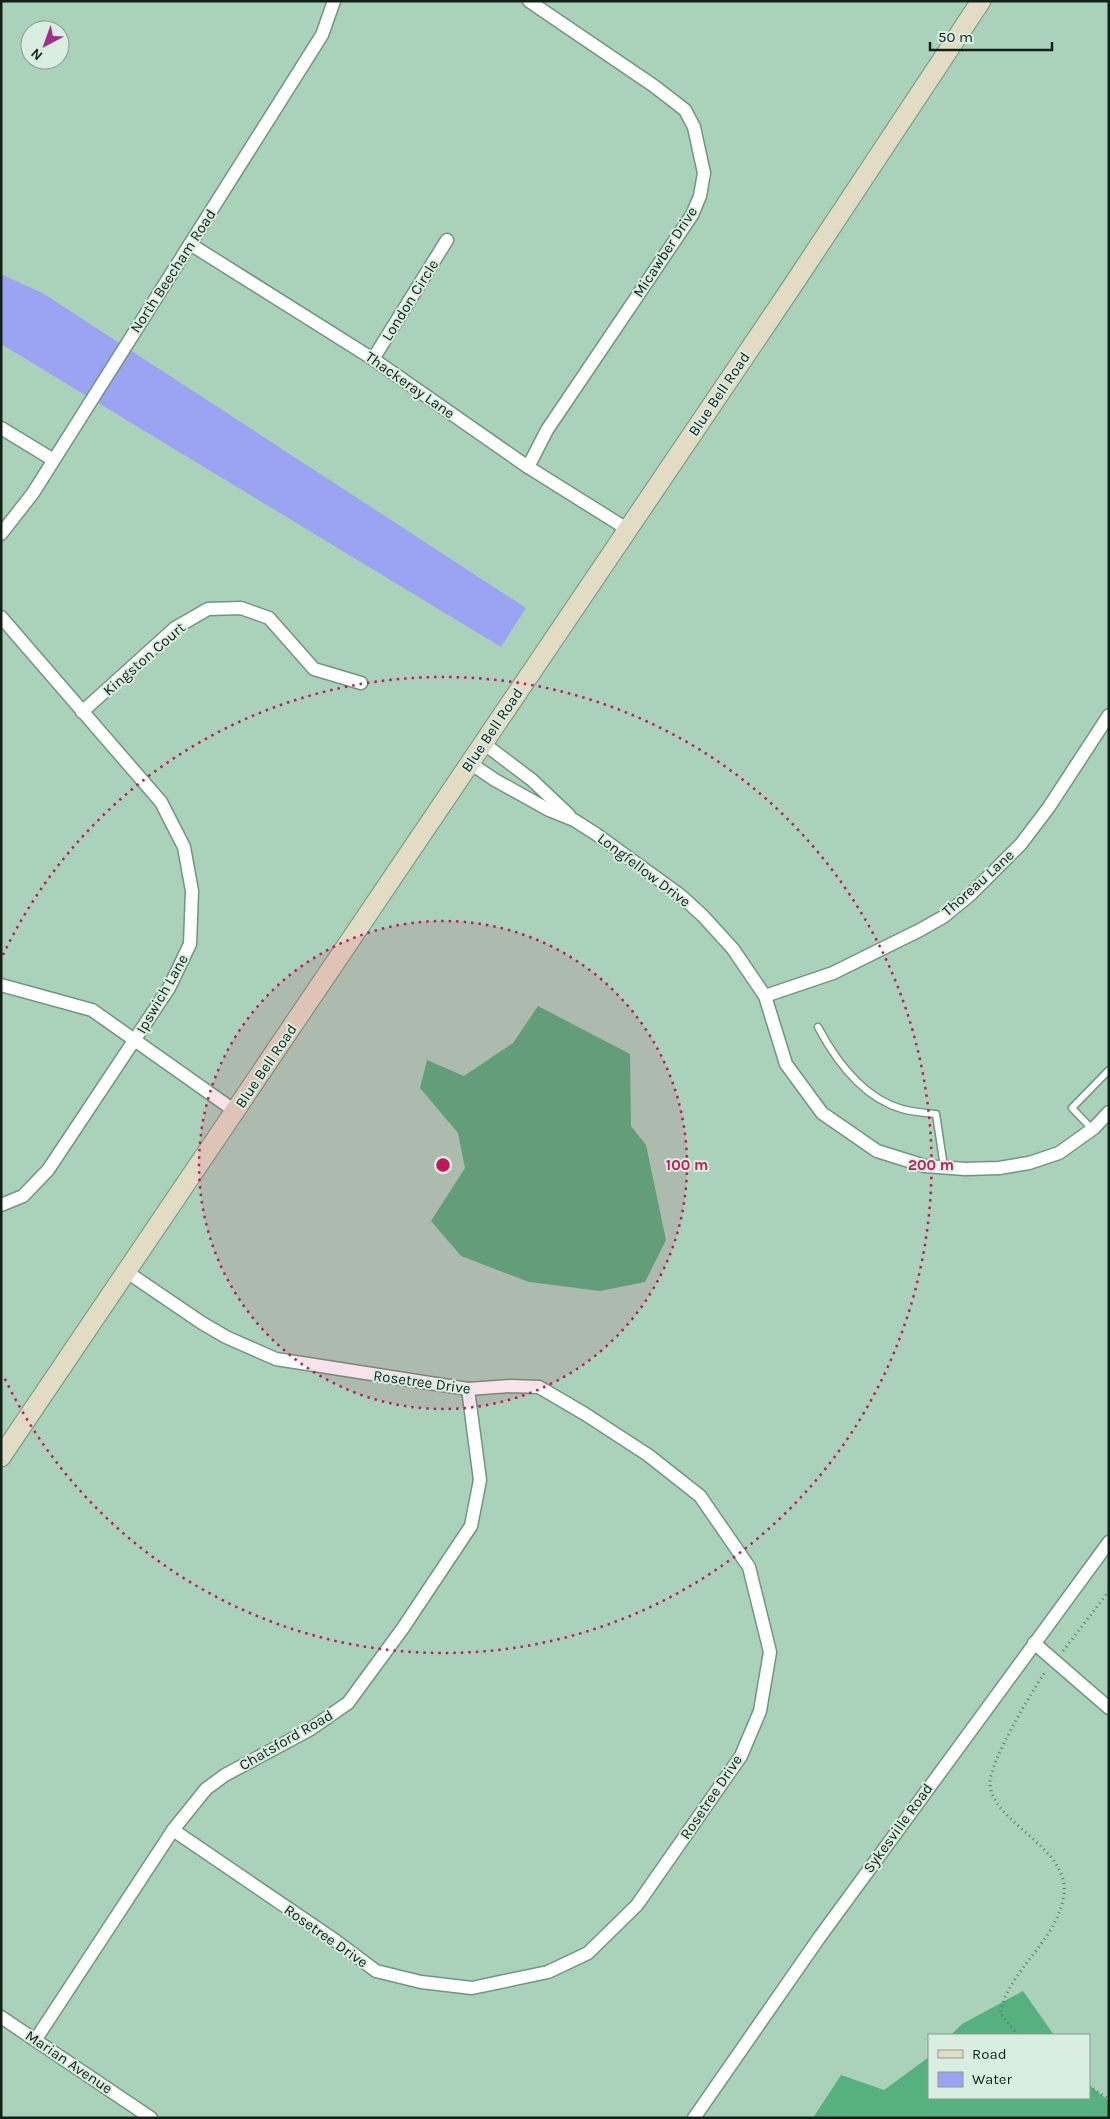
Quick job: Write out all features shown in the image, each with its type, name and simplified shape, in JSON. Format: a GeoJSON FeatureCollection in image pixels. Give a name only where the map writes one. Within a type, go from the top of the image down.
{"type":"FeatureCollection","features":[{"type":"Feature","properties":{"kind":"street","name":"North Beecham Road"},"geometry":{"type":"LineString","coordinates":[[1,534],[33,493],[52,459],[322,35],[334,1]]}},
{"type":"Feature","properties":{"kind":"street","name":"Micawber Drive"},"geometry":{"type":"LineString","coordinates":[[528,1],[654,86],[685,110],[694,127],[704,173],[700,196],[692,214],[547,430],[528,467]]}},
{"type":"Feature","properties":{"kind":"street","name":"Blue Bell Road"},"geometry":{"type":"LineString","coordinates":[[1,1457],[791,288],[981,1]]}},
{"type":"Feature","properties":{"kind":"street","name":"London Circle"},"geometry":{"type":"LineString","coordinates":[[373,359],[447,240]]}},
{"type":"Feature","properties":{"kind":"street","name":"Thackeray Lane"},"geometry":{"type":"LineString","coordinates":[[190,244],[373,359],[528,467],[627,529]]}},
{"type":"Feature","properties":{"kind":"street"},"geometry":{"type":"LineString","coordinates":[[1,428],[52,459]]}},
{"type":"Feature","properties":{"kind":"street","name":"Kingston Court"},"geometry":{"type":"LineString","coordinates":[[82,712],[176,628],[208,609],[241,608],[268,618],[314,668],[361,683]]}},
{"type":"Feature","properties":{"kind":"street","name":"Ipswich Lane"},"geometry":{"type":"LineString","coordinates":[[1,617],[161,802],[184,847],[192,891],[190,944],[169,988],[48,1170],[23,1196],[1,1205]]}},
{"type":"Feature","properties":{"kind":"street","name":"Thoreau Lane"},"geometry":{"type":"LineString","coordinates":[[765,996],[832,973],[943,917],[971,894],[1021,844],[1049,807],[1109,715]]}},
{"type":"Feature","properties":{"kind":"street","name":"Longfellow Drive"},"geometry":{"type":"LineString","coordinates":[[483,743],[532,780],[574,820],[692,905],[733,949],[765,996],[786,1064],[822,1112],[877,1151],[925,1166],[999,1168],[1029,1163],[1059,1153],[1092,1129],[1109,1112]]}},
{"type":"Feature","properties":{"kind":"street","name":"Longfellow Drive"},"geometry":{"type":"LineString","coordinates":[[470,763],[495,780],[549,810],[574,820]]}},
{"type":"Feature","properties":{"kind":"street"},"geometry":{"type":"LineString","coordinates":[[1,985],[92,1010],[235,1111]]}},
{"type":"Feature","properties":{"kind":"street","name":"Rosetree Drive"},"geometry":{"type":"LineString","coordinates":[[127,1272],[210,1328],[244,1346],[276,1359],[468,1389],[511,1386],[539,1387],[648,1454],[700,1496],[749,1567],[770,1652],[760,1710],[741,1756],[637,1905],[588,1952],[548,1972],[472,1988],[421,1982],[376,1971],[336,1941],[173,1830]]}},
{"type":"Feature","properties":{"kind":"street","name":"Chatsford Road"},"geometry":{"type":"LineString","coordinates":[[36,2039],[173,1830],[206,1789],[225,1776],[309,1730],[348,1703],[403,1628],[471,1526],[480,1480],[468,1389]]}},
{"type":"Feature","properties":{"kind":"street","name":"Sykesville Road"},"geometry":{"type":"LineString","coordinates":[[694,2118],[824,1930],[1109,1542]]}},
{"type":"Feature","properties":{"kind":"street"},"geometry":{"type":"LineString","coordinates":[[1034,1643],[1109,1708]]}},
{"type":"Feature","properties":{"kind":"street","name":"Marian Avenue"},"geometry":{"type":"LineString","coordinates":[[1,2017],[152,2118]]}},
{"type":"Feature","properties":{"kind":"lane"},"geometry":{"type":"LineString","coordinates":[[818,1027],[833,1053],[860,1084],[902,1109],[936,1114],[944,1167]]}},
{"type":"Feature","properties":{"kind":"lane"},"geometry":{"type":"LineString","coordinates":[[1092,1129],[1072,1108],[1109,1070]]}},
{"type":"Feature","properties":{"kind":"path"},"geometry":{"type":"LineString","coordinates":[[1017,2034],[1000,2013],[1003,2000],[1038,1949],[1060,1912],[1064,1892],[1060,1869],[1046,1852],[1005,1813],[995,1799],[990,1783],[995,1764],[1031,1692],[1053,1660],[1068,1646],[1109,1592]]}},
{"type":"Feature","properties":{"kind":"path"},"geometry":{"type":"LineString","coordinates":[[1090,2087],[1109,2099]]}},
{"type":"Feature","properties":{"kind":"green space"},"geometry":{"type":"Polygon","coordinates":[[[538,1006],[630,1054],[631,1126],[646,1145],[666,1240],[645,1282],[600,1291],[529,1282],[461,1256],[431,1221],[465,1168],[458,1133],[420,1088],[427,1060],[464,1076],[513,1043],[538,1006]]]}},
{"type":"Feature","properties":{"kind":"green space"},"geometry":{"type":"Polygon","coordinates":[[[1023,1991],[1053,2034],[952,2034],[962,2024],[1023,1991]]]}},
{"type":"Feature","properties":{"kind":"green space"},"geometry":{"type":"Polygon","coordinates":[[[928,2058],[928,2099],[1090,2099],[1090,2086],[1109,2101],[1109,2118],[813,2118],[841,2075],[884,2090],[928,2058]]]}},
{"type":"Feature","properties":{"kind":"water"},"geometry":{"type":"Polygon","coordinates":[[[1,274],[44,294],[526,608],[501,647],[1,344],[1,274]]]}}]}
